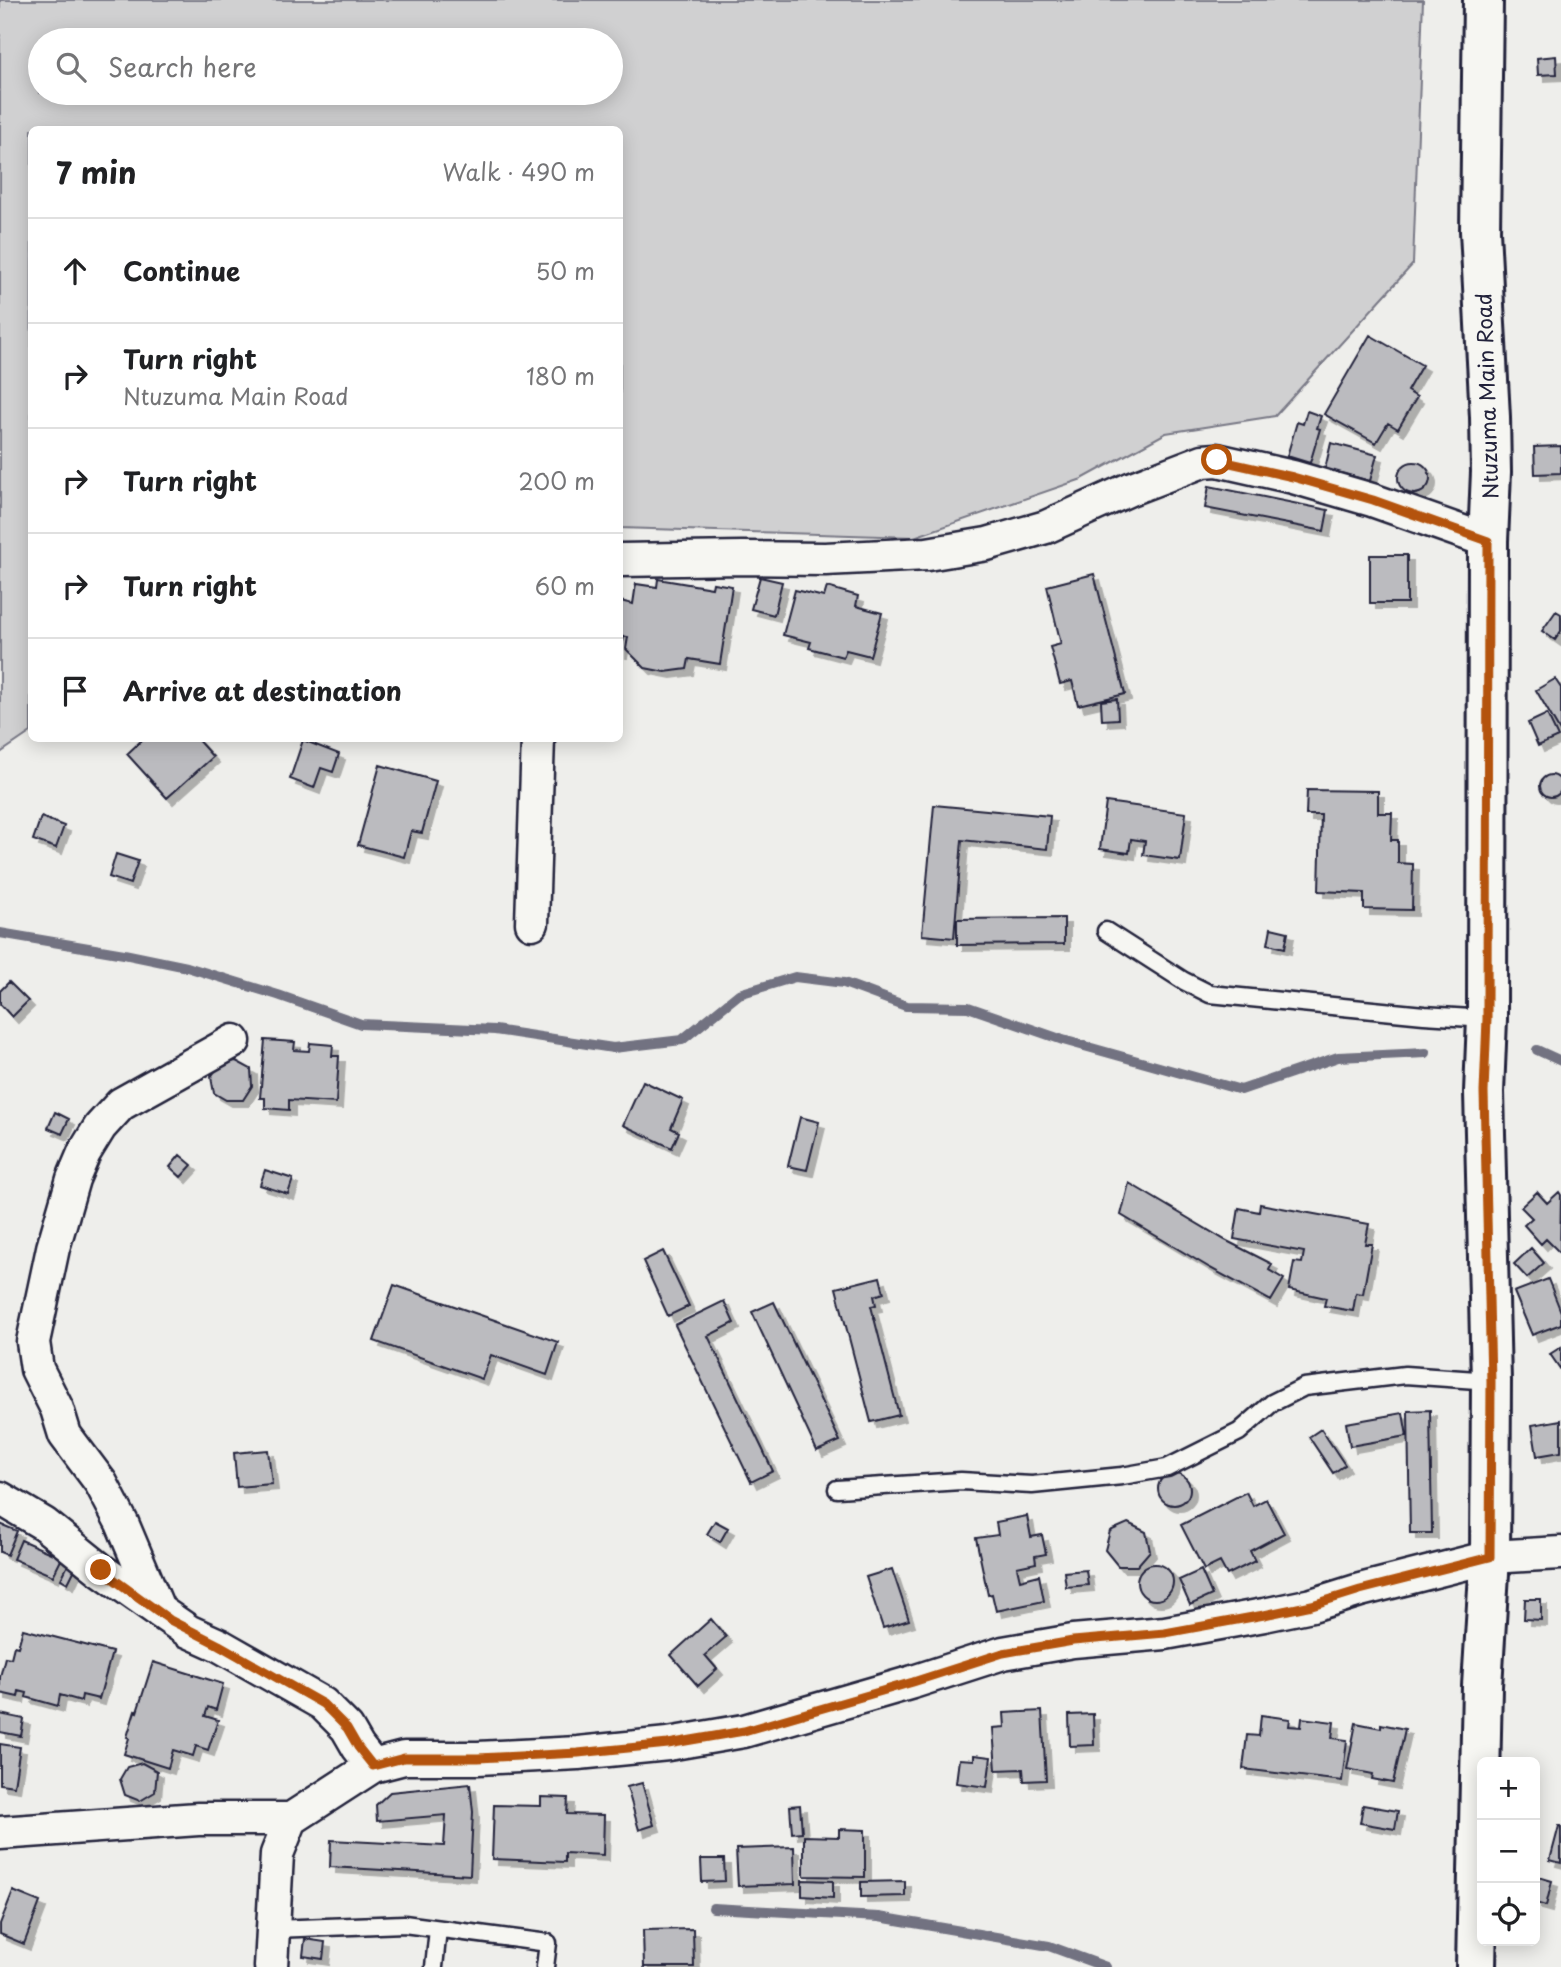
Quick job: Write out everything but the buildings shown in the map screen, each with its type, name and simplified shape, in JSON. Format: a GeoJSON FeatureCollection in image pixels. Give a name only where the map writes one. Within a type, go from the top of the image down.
{"type":"FeatureCollection","features":[{"type":"Feature","properties":{"kind":"main road","name":"Ntuzuma Main Road"},"geometry":{"type":"LineString","coordinates":[[1476,1967],[1482,1686],[1490,1557],[1491,1381],[1484,1106],[1488,541],[1491,472],[1480,231],[1483,0]]}},
{"type":"Feature","properties":{"kind":"street"},"geometry":{"type":"LineString","coordinates":[[623,560],[825,559],[927,554],[987,544],[1046,527],[1130,489],[1203,461],[1217,460],[1293,477],[1373,500],[1488,541]]}},
{"type":"Feature","properties":{"kind":"street"},"geometry":{"type":"LineString","coordinates":[[532,923],[538,742]]}},
{"type":"Feature","properties":{"kind":"street"},"geometry":{"type":"LineString","coordinates":[[159,1611],[122,1523],[101,1483],[65,1435],[57,1409],[37,1369],[33,1342],[53,1248],[73,1179],[84,1153],[100,1127],[121,1104],[234,1041]]}},
{"type":"Feature","properties":{"kind":"street"},"geometry":{"type":"LineString","coordinates":[[0,1498],[44,1524],[101,1570],[188,1631],[219,1645],[323,1704],[347,1728],[373,1766]]}},
{"type":"Feature","properties":{"kind":"street"},"geometry":{"type":"LineString","coordinates":[[0,1833],[198,1819],[291,1819],[373,1766],[404,1758],[478,1758],[578,1753],[668,1744],[744,1731],[1003,1653],[1073,1641],[1165,1633],[1312,1605],[1490,1557],[1561,1553]]}},
{"type":"Feature","properties":{"kind":"street"},"geometry":{"type":"LineString","coordinates":[[271,1967],[277,1854],[291,1819]]}},
{"type":"Feature","properties":{"kind":"lane"},"geometry":{"type":"LineString","coordinates":[[1106,931],[1184,981],[1210,994],[1398,1013],[1486,1037]]}},
{"type":"Feature","properties":{"kind":"lane"},"geometry":{"type":"LineString","coordinates":[[838,1489],[961,1481],[1032,1485],[1122,1476],[1167,1468],[1239,1432],[1272,1403],[1304,1387],[1405,1375],[1491,1381]]}},
{"type":"Feature","properties":{"kind":"lane"},"geometry":{"type":"LineString","coordinates":[[274,1929],[404,1924],[548,1943],[545,1967]]}},
{"type":"Feature","properties":{"kind":"lane"},"geometry":{"type":"LineString","coordinates":[[434,1967],[438,1929]]}},
{"type":"Feature","properties":{"kind":"shaded area"},"geometry":{"type":"Polygon","coordinates":[[[0,0],[1423,0],[1413,264],[1275,416],[1166,433],[1082,479],[914,537],[623,528],[623,126],[28,126],[28,734],[0,753],[0,0]]]}},
{"type":"Feature","properties":{"kind":"waterway"},"geometry":{"type":"LineString","coordinates":[[0,933],[187,967],[361,1024],[495,1030],[613,1048],[682,1040],[739,994],[795,977],[844,983],[906,1006],[968,1007],[1063,1040],[1241,1090],[1338,1057],[1426,1053]]}},
{"type":"Feature","properties":{"kind":"waterway"},"geometry":{"type":"LineString","coordinates":[[1537,1050],[1561,1061]]}},
{"type":"Feature","properties":{"kind":"waterway"},"geometry":{"type":"LineString","coordinates":[[713,1908],[879,1917],[1049,1946],[1106,1967]]}},
{"type":"Feature","properties":{"kind":"route"},"geometry":{"type":"LineString","coordinates":[[101,1570],[188,1631],[219,1645],[323,1704],[347,1728],[373,1766],[404,1758],[478,1758],[578,1753],[668,1744],[744,1731],[1003,1653],[1073,1641],[1165,1633],[1264,1615],[1312,1605],[1490,1557],[1491,1381],[1484,1092],[1487,1019],[1488,541],[1373,500],[1293,477],[1217,460]]}}]}
